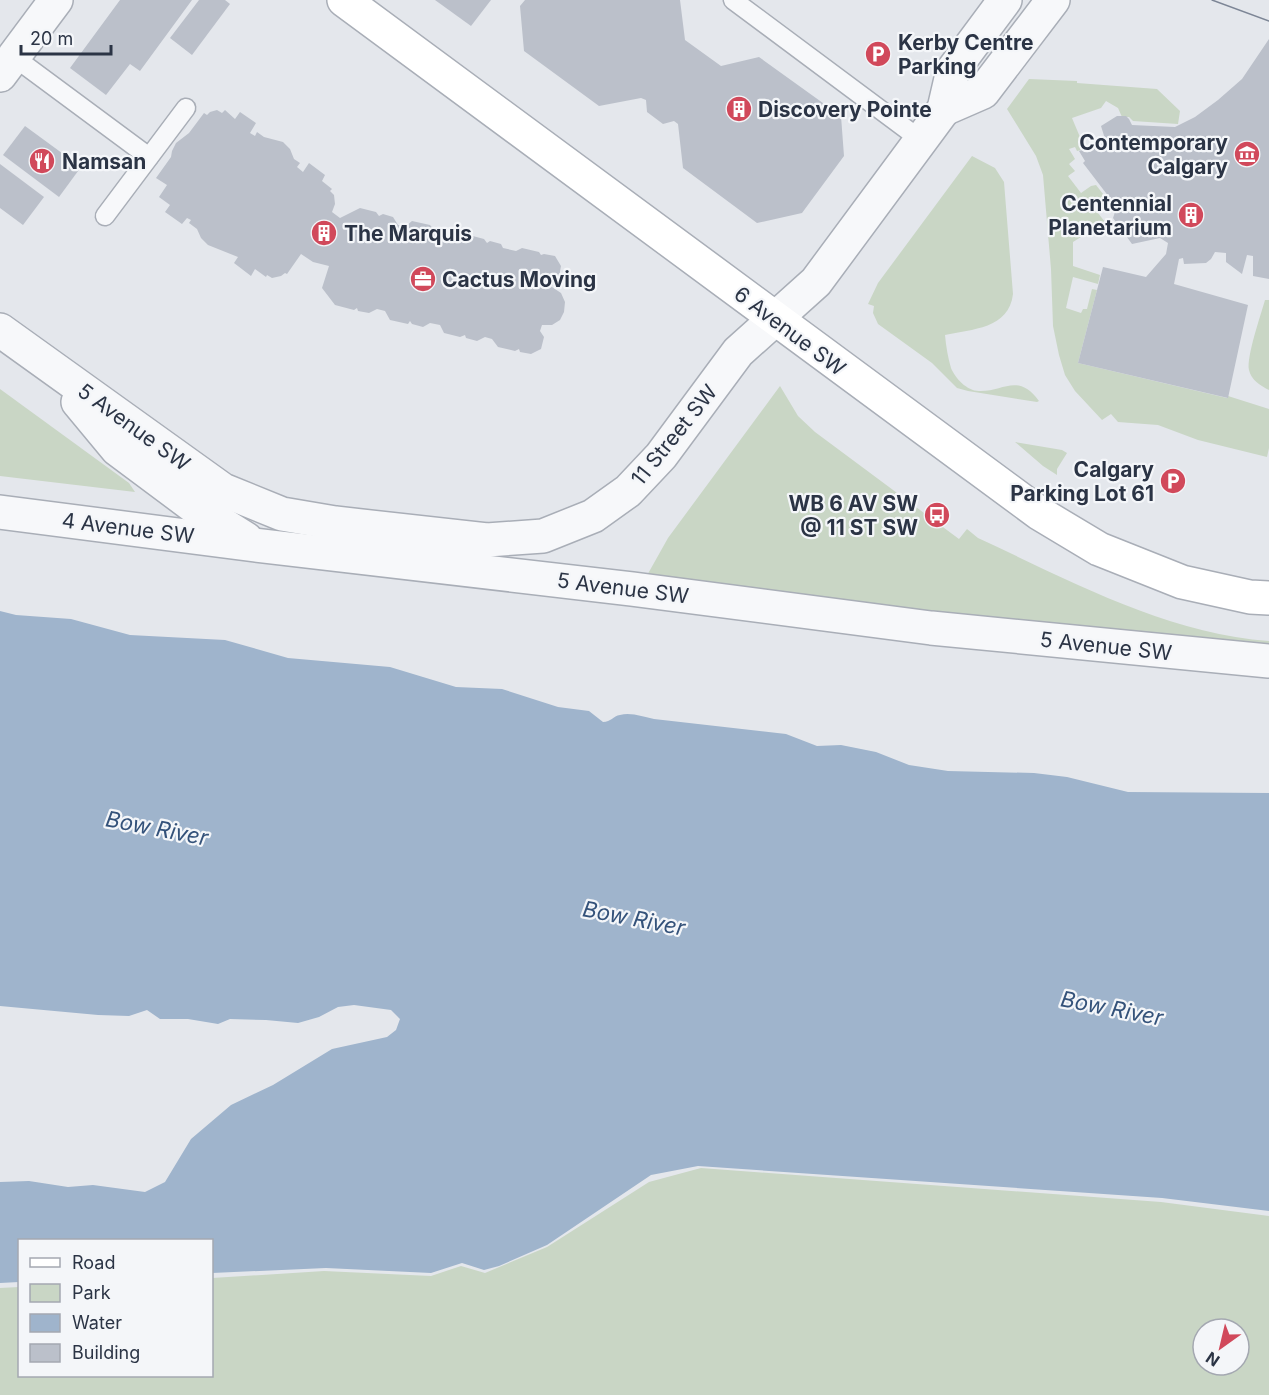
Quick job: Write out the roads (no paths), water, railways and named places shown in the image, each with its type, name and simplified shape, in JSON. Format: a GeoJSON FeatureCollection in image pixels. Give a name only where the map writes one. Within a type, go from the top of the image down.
{"type":"FeatureCollection","features":[{"type":"Feature","properties":{"kind":"main road","name":"6 Avenue SW"},"geometry":{"type":"LineString","coordinates":[[344,0],[1038,513],[1099,549],[1182,582],[1250,597],[1269,598]]}},
{"type":"Feature","properties":{"kind":"street"},"geometry":{"type":"LineString","coordinates":[[8,56],[56,0]]}},
{"type":"Feature","properties":{"kind":"street","name":"11 Street SW"},"geometry":{"type":"LineString","coordinates":[[223,490],[282,514],[334,523],[487,540],[543,536],[593,516],[628,491],[667,448],[738,352],[816,282],[944,109],[952,70],[1005,0]]}},
{"type":"Feature","properties":{"kind":"street","name":"11 Street SW"},"geometry":{"type":"LineString","coordinates":[[944,109],[983,92],[1053,0]]}},
{"type":"Feature","properties":{"kind":"street","name":"5 Avenue SW"},"geometry":{"type":"LineString","coordinates":[[0,330],[223,490]]}},
{"type":"Feature","properties":{"kind":"street","name":"5 Avenue SW"},"geometry":{"type":"LineString","coordinates":[[46,364],[117,449],[192,505],[255,545],[632,589],[931,628],[1269,662]]}},
{"type":"Feature","properties":{"kind":"street","name":"4 Avenue SW"},"geometry":{"type":"LineString","coordinates":[[0,512],[255,545]]}},
{"type":"Feature","properties":{"kind":"lane"},"geometry":{"type":"LineString","coordinates":[[733,0],[921,140]]}},
{"type":"Feature","properties":{"kind":"lane"},"geometry":{"type":"LineString","coordinates":[[8,56],[149,157]]}},
{"type":"Feature","properties":{"kind":"lane"},"geometry":{"type":"LineString","coordinates":[[105,216],[186,108]]}},
{"type":"Feature","properties":{"kind":"water","name":"Bow River"},"geometry":{"type":"Polygon","coordinates":[[[0,611],[16,615],[71,619],[130,635],[225,640],[288,658],[390,667],[456,687],[502,689],[558,707],[589,711],[603,722],[629,714],[654,719],[786,734],[817,746],[841,745],[876,752],[909,765],[948,771],[1034,773],[1067,777],[1128,792],[1269,793],[1269,1211],[1162,1198],[698,1166],[651,1175],[547,1245],[499,1266],[484,1270],[462,1263],[431,1273],[326,1268],[213,1273],[213,1239],[18,1239],[18,1282],[0,1283],[0,1182],[29,1181],[68,1187],[93,1185],[145,1192],[165,1182],[191,1139],[231,1105],[273,1085],[332,1049],[387,1037],[396,1030],[400,1019],[391,1010],[354,1005],[338,1007],[319,1017],[298,1023],[230,1019],[218,1024],[188,1019],[160,1019],[147,1010],[129,1016],[0,1006],[0,611]]]}},
{"type":"Feature","properties":{"kind":"tram line"},"geometry":{"type":"LineString","coordinates":[[1212,0],[1269,21]]}},
{"type":"Feature","properties":{"kind":"place","name":"Kerby Centre Parking"},"geometry":{"type":"Point","coordinates":[878,54]}},
{"type":"Feature","properties":{"kind":"place","name":"Discovery Pointe"},"geometry":{"type":"Point","coordinates":[739,109]}},
{"type":"Feature","properties":{"kind":"place","name":"Contemporary Calgary"},"geometry":{"type":"Point","coordinates":[1247,154]}},
{"type":"Feature","properties":{"kind":"place","name":"Namsan"},"geometry":{"type":"Point","coordinates":[42,161]}},
{"type":"Feature","properties":{"kind":"place","name":"Centennial Planetarium"},"geometry":{"type":"Point","coordinates":[1191,215]}},
{"type":"Feature","properties":{"kind":"place","name":"The Marquis"},"geometry":{"type":"Point","coordinates":[324,233]}},
{"type":"Feature","properties":{"kind":"place","name":"Cactus Moving"},"geometry":{"type":"Point","coordinates":[423,279]}},
{"type":"Feature","properties":{"kind":"place","name":"Calgary Parking Lot 61"},"geometry":{"type":"Point","coordinates":[1173,481]}},
{"type":"Feature","properties":{"kind":"place","name":"WB 6 AV SW @ 11 ST SW"},"geometry":{"type":"Point","coordinates":[937,515]}}]}
